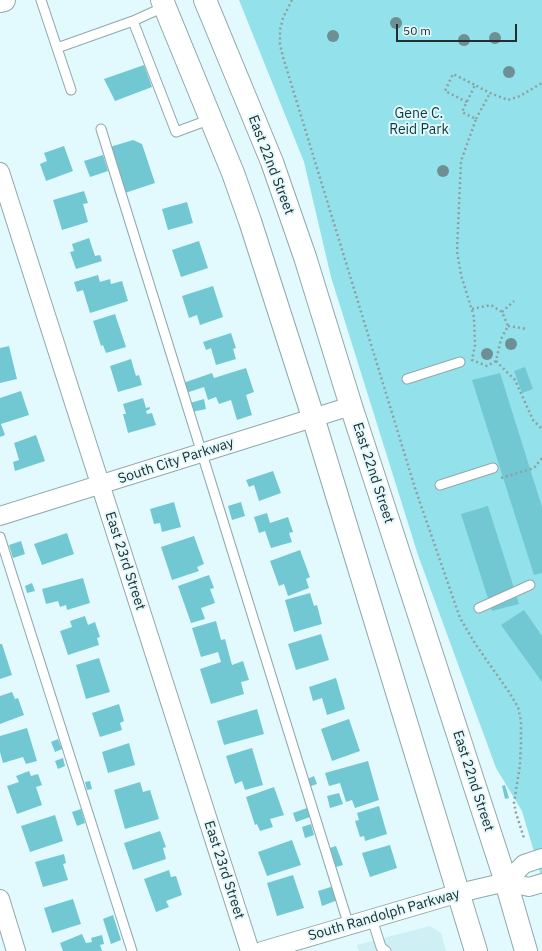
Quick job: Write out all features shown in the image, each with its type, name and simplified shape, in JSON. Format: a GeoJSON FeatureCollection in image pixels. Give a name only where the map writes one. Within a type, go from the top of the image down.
{"type":"FeatureCollection","features":[{"type":"Feature","properties":{"kind":"main road"},"geometry":{"type":"LineString","coordinates":[[0,1],[4,0]]}},
{"type":"Feature","properties":{"kind":"main road","name":"East 22nd Street"},"geometry":{"type":"LineString","coordinates":[[205,0],[272,162],[305,257],[351,406],[506,882],[526,951]]}},
{"type":"Feature","properties":{"kind":"main road"},"geometry":{"type":"LineString","coordinates":[[163,4],[233,173],[250,221],[313,417],[476,951]]}},
{"type":"Feature","properties":{"kind":"street","name":"East 23rd Street"},"geometry":{"type":"LineString","coordinates":[[0,172],[250,951]]}},
{"type":"Feature","properties":{"kind":"street","name":"South City Parkway"},"geometry":{"type":"LineString","coordinates":[[0,516],[351,406]]}},
{"type":"Feature","properties":{"kind":"street"},"geometry":{"type":"LineString","coordinates":[[506,882],[524,864],[542,858]]}},
{"type":"Feature","properties":{"kind":"street"},"geometry":{"type":"LineString","coordinates":[[506,882],[529,887],[542,883]]}},
{"type":"Feature","properties":{"kind":"street","name":"South Randolph Parkway"},"geometry":{"type":"LineString","coordinates":[[262,951],[459,893],[506,882]]}},
{"type":"Feature","properties":{"kind":"street"},"geometry":{"type":"LineString","coordinates":[[0,899],[16,951]]}},
{"type":"Feature","properties":{"kind":"lane"},"geometry":{"type":"LineString","coordinates":[[42,0],[71,90]]}},
{"type":"Feature","properties":{"kind":"lane"},"geometry":{"type":"LineString","coordinates":[[57,48],[133,21],[163,4]]}},
{"type":"Feature","properties":{"kind":"lane"},"geometry":{"type":"LineString","coordinates":[[133,21],[176,132],[211,119]]}},
{"type":"Feature","properties":{"kind":"lane"},"geometry":{"type":"LineString","coordinates":[[101,129],[349,926]]}},
{"type":"Feature","properties":{"kind":"lane"},"geometry":{"type":"LineString","coordinates":[[406,379],[460,362]]}},
{"type":"Feature","properties":{"kind":"lane"},"geometry":{"type":"LineString","coordinates":[[440,485],[493,468]]}},
{"type":"Feature","properties":{"kind":"lane"},"geometry":{"type":"LineString","coordinates":[[0,537],[132,951]]}},
{"type":"Feature","properties":{"kind":"lane"},"geometry":{"type":"LineString","coordinates":[[479,608],[530,585]]}},
{"type":"Feature","properties":{"kind":"lane"},"geometry":{"type":"LineString","coordinates":[[372,919],[381,947],[386,951]]}},
{"type":"Feature","properties":{"kind":"path"},"geometry":{"type":"LineString","coordinates":[[292,0],[283,18],[280,30],[280,44],[283,57],[415,488],[460,618],[476,645],[518,707],[521,721],[521,743],[520,765],[514,803],[524,838]]}},
{"type":"Feature","properties":{"kind":"path"},"geometry":{"type":"LineString","coordinates":[[467,102],[445,91],[453,74],[490,93],[508,100],[520,96],[542,83]]}},
{"type":"Feature","properties":{"kind":"path"},"geometry":{"type":"LineString","coordinates":[[475,85],[462,112],[476,119]]}},
{"type":"Feature","properties":{"kind":"path"},"geometry":{"type":"LineString","coordinates":[[472,309],[490,305],[502,312],[508,326],[502,339],[496,361],[487,366],[472,360],[475,344],[474,317],[461,276],[457,252],[461,161],[476,119],[490,93]]}},
{"type":"Feature","properties":{"kind":"path"},"geometry":{"type":"LineString","coordinates":[[502,312],[514,301]]}},
{"type":"Feature","properties":{"kind":"path"},"geometry":{"type":"LineString","coordinates":[[508,326],[527,329]]}},
{"type":"Feature","properties":{"kind":"path"},"geometry":{"type":"LineString","coordinates":[[496,361],[515,380],[533,420],[542,429]]}},
{"type":"Feature","properties":{"kind":"path"},"geometry":{"type":"LineString","coordinates":[[497,479],[534,468],[542,458]]}},
{"type":"Feature","properties":{"kind":"shaded area"},"geometry":{"type":"Polygon","coordinates":[[[430,926],[441,933],[446,951],[359,951],[357,945],[430,926]]]}},
{"type":"Feature","properties":{"kind":"green space","name":"Gene C. Reid Park"},"geometry":{"type":"Polygon","coordinates":[[[239,0],[542,0],[542,879],[522,811],[496,768],[418,555],[331,277],[304,162],[239,0]]]}},
{"type":"Feature","properties":{"kind":"building"},"geometry":{"type":"Polygon","coordinates":[[[144,65],[152,87],[115,101],[104,79],[144,65]]]}},
{"type":"Feature","properties":{"kind":"building"},"geometry":{"type":"Polygon","coordinates":[[[133,140],[142,144],[155,183],[125,193],[110,147],[133,140]]]}},
{"type":"Feature","properties":{"kind":"building"},"geometry":{"type":"Polygon","coordinates":[[[64,146],[73,171],[46,181],[40,164],[47,161],[44,153],[64,146]]]}},
{"type":"Feature","properties":{"kind":"building"},"geometry":{"type":"Polygon","coordinates":[[[103,155],[108,171],[90,177],[84,161],[103,155]]]}},
{"type":"Feature","properties":{"kind":"building"},"geometry":{"type":"Polygon","coordinates":[[[84,191],[88,203],[83,204],[88,222],[62,230],[53,200],[84,191]]]}},
{"type":"Feature","properties":{"kind":"building"},"geometry":{"type":"Polygon","coordinates":[[[187,202],[193,223],[168,230],[162,209],[187,202]]]}},
{"type":"Feature","properties":{"kind":"building"},"geometry":{"type":"Polygon","coordinates":[[[89,238],[95,256],[100,255],[102,261],[76,269],[70,252],[74,251],[72,244],[89,238]]]}},
{"type":"Feature","properties":{"kind":"building"},"geometry":{"type":"Polygon","coordinates":[[[199,241],[208,268],[181,277],[172,250],[199,241]]]}},
{"type":"Feature","properties":{"kind":"building"},"geometry":{"type":"Polygon","coordinates":[[[98,275],[100,282],[110,279],[111,284],[122,281],[128,301],[90,313],[83,290],[77,292],[74,282],[98,275]]]}},
{"type":"Feature","properties":{"kind":"building"},"geometry":{"type":"Polygon","coordinates":[[[213,286],[223,317],[200,325],[197,315],[189,318],[182,296],[213,286]]]}},
{"type":"Feature","properties":{"kind":"building"},"geometry":{"type":"Polygon","coordinates":[[[115,314],[126,347],[106,353],[103,345],[101,346],[93,321],[115,314]]]}},
{"type":"Feature","properties":{"kind":"building"},"geometry":{"type":"Polygon","coordinates":[[[231,333],[236,348],[233,349],[236,359],[216,365],[211,348],[206,350],[203,342],[231,333]]]}},
{"type":"Feature","properties":{"kind":"building"},"geometry":{"type":"Polygon","coordinates":[[[9,346],[17,379],[0,383],[0,348],[9,346]]]}},
{"type":"Feature","properties":{"kind":"building"},"geometry":{"type":"Polygon","coordinates":[[[131,359],[136,376],[139,375],[142,385],[118,392],[110,366],[131,359]]]}},
{"type":"Feature","properties":{"kind":"building"},"geometry":{"type":"Polygon","coordinates":[[[525,367],[533,389],[522,393],[514,371],[525,367]]]}},
{"type":"Feature","properties":{"kind":"building"},"geometry":{"type":"Polygon","coordinates":[[[246,368],[254,392],[246,395],[252,415],[237,420],[231,400],[219,404],[216,397],[208,400],[204,387],[186,393],[183,383],[212,373],[214,378],[246,368]]]}},
{"type":"Feature","properties":{"kind":"building"},"geometry":{"type":"Polygon","coordinates":[[[500,373],[542,507],[542,573],[534,575],[472,380],[500,373]]]}},
{"type":"Feature","properties":{"kind":"building"},"geometry":{"type":"Polygon","coordinates":[[[21,391],[29,415],[1,424],[5,435],[0,437],[0,398],[21,391]]]}},
{"type":"Feature","properties":{"kind":"building"},"geometry":{"type":"Polygon","coordinates":[[[143,398],[146,408],[150,407],[150,409],[146,411],[147,414],[152,413],[156,425],[128,433],[123,414],[126,414],[123,404],[143,398]]]}},
{"type":"Feature","properties":{"kind":"building"},"geometry":{"type":"Polygon","coordinates":[[[204,399],[206,409],[192,412],[190,403],[204,399]]]}},
{"type":"Feature","properties":{"kind":"building"},"geometry":{"type":"Polygon","coordinates":[[[36,435],[45,461],[15,471],[13,462],[19,460],[14,443],[36,435]]]}},
{"type":"Feature","properties":{"kind":"building"},"geometry":{"type":"Polygon","coordinates":[[[273,471],[281,493],[259,501],[254,485],[249,487],[246,480],[273,471]]]}},
{"type":"Feature","properties":{"kind":"building"},"geometry":{"type":"Polygon","coordinates":[[[174,502],[181,527],[162,532],[160,523],[154,524],[150,509],[174,502]]]}},
{"type":"Feature","properties":{"kind":"building"},"geometry":{"type":"Polygon","coordinates":[[[241,502],[245,516],[232,520],[228,506],[241,502]]]}},
{"type":"Feature","properties":{"kind":"building"},"geometry":{"type":"Polygon","coordinates":[[[488,506],[519,604],[492,611],[461,514],[488,506]]]}},
{"type":"Feature","properties":{"kind":"building"},"geometry":{"type":"Polygon","coordinates":[[[267,513],[270,523],[288,517],[293,532],[289,533],[292,542],[271,548],[265,531],[259,533],[254,517],[267,513]]]}},
{"type":"Feature","properties":{"kind":"building"},"geometry":{"type":"Polygon","coordinates":[[[67,533],[74,554],[42,565],[34,544],[67,533]]]}},
{"type":"Feature","properties":{"kind":"building"},"geometry":{"type":"Polygon","coordinates":[[[194,536],[204,564],[197,567],[199,571],[172,580],[161,547],[194,536]]]}},
{"type":"Feature","properties":{"kind":"building"},"geometry":{"type":"Polygon","coordinates":[[[21,541],[25,554],[13,558],[9,545],[21,541]]]}},
{"type":"Feature","properties":{"kind":"building"},"geometry":{"type":"Polygon","coordinates":[[[300,550],[310,577],[306,579],[309,588],[288,596],[284,584],[279,586],[270,561],[300,550]]]}},
{"type":"Feature","properties":{"kind":"building"},"geometry":{"type":"Polygon","coordinates":[[[209,575],[214,588],[210,589],[215,603],[201,608],[205,619],[191,623],[178,586],[209,575]]]}},
{"type":"Feature","properties":{"kind":"building"},"geometry":{"type":"Polygon","coordinates":[[[83,578],[90,603],[67,610],[66,605],[60,607],[58,601],[46,604],[42,589],[83,578]]]}},
{"type":"Feature","properties":{"kind":"building"},"geometry":{"type":"Polygon","coordinates":[[[32,583],[35,591],[27,593],[25,586],[32,583]]]}},
{"type":"Feature","properties":{"kind":"building"},"geometry":{"type":"Polygon","coordinates":[[[310,593],[314,606],[317,605],[322,624],[294,632],[285,600],[310,593]]]}},
{"type":"Feature","properties":{"kind":"building"},"geometry":{"type":"Polygon","coordinates":[[[524,610],[542,636],[542,682],[501,625],[524,610]]]}},
{"type":"Feature","properties":{"kind":"building"},"geometry":{"type":"Polygon","coordinates":[[[85,616],[88,625],[95,622],[100,637],[97,638],[99,645],[68,655],[60,631],[72,627],[70,621],[85,616]]]}},
{"type":"Feature","properties":{"kind":"building"},"geometry":{"type":"Polygon","coordinates":[[[216,621],[221,640],[225,639],[232,665],[243,661],[249,680],[241,682],[244,694],[211,704],[200,669],[221,662],[218,652],[201,657],[192,628],[216,621]]]}},
{"type":"Feature","properties":{"kind":"building"},"geometry":{"type":"Polygon","coordinates":[[[321,634],[329,660],[296,670],[288,644],[321,634]]]}},
{"type":"Feature","properties":{"kind":"building"},"geometry":{"type":"Polygon","coordinates":[[[0,644],[2,644],[12,675],[0,679],[0,644]]]}},
{"type":"Feature","properties":{"kind":"building"},"geometry":{"type":"Polygon","coordinates":[[[99,658],[110,692],[86,699],[76,665],[99,658]]]}},
{"type":"Feature","properties":{"kind":"building"},"geometry":{"type":"Polygon","coordinates":[[[336,678],[345,709],[327,715],[322,698],[313,701],[309,687],[336,678]]]}},
{"type":"Feature","properties":{"kind":"building"},"geometry":{"type":"Polygon","coordinates":[[[12,692],[15,699],[18,698],[24,715],[0,724],[0,696],[12,692]]]}},
{"type":"Feature","properties":{"kind":"building"},"geometry":{"type":"Polygon","coordinates":[[[119,704],[124,721],[120,723],[122,730],[100,737],[92,713],[119,704]]]}},
{"type":"Feature","properties":{"kind":"building"},"geometry":{"type":"Polygon","coordinates":[[[257,709],[264,734],[224,745],[217,721],[257,709]]]}},
{"type":"Feature","properties":{"kind":"building"},"geometry":{"type":"Polygon","coordinates":[[[349,719],[360,751],[332,761],[321,729],[349,719]]]}},
{"type":"Feature","properties":{"kind":"building"},"geometry":{"type":"Polygon","coordinates":[[[27,728],[37,761],[26,764],[23,757],[3,763],[0,752],[0,736],[27,728]]]}},
{"type":"Feature","properties":{"kind":"building"},"geometry":{"type":"Polygon","coordinates":[[[58,739],[62,749],[55,752],[51,742],[58,739]]]}},
{"type":"Feature","properties":{"kind":"building"},"geometry":{"type":"Polygon","coordinates":[[[129,743],[135,765],[108,773],[102,752],[129,743]]]}},
{"type":"Feature","properties":{"kind":"building"},"geometry":{"type":"Polygon","coordinates":[[[252,748],[263,785],[245,790],[242,781],[235,784],[226,756],[252,748]]]}},
{"type":"Feature","properties":{"kind":"building"},"geometry":{"type":"Polygon","coordinates":[[[63,758],[65,766],[58,769],[55,761],[63,758]]]}},
{"type":"Feature","properties":{"kind":"building"},"geometry":{"type":"Polygon","coordinates":[[[368,761],[379,800],[355,808],[352,800],[346,802],[340,783],[329,786],[325,773],[368,761]]]}},
{"type":"Feature","properties":{"kind":"building"},"geometry":{"type":"Polygon","coordinates":[[[29,771],[31,776],[38,774],[42,785],[36,787],[42,805],[17,814],[7,786],[19,782],[16,776],[29,771]]]}},
{"type":"Feature","properties":{"kind":"building"},"geometry":{"type":"Polygon","coordinates":[[[314,776],[317,784],[308,787],[305,780],[314,776]]]}},
{"type":"Feature","properties":{"kind":"building"},"geometry":{"type":"Polygon","coordinates":[[[90,781],[92,789],[87,790],[85,782],[90,781]]]}},
{"type":"Feature","properties":{"kind":"building"},"geometry":{"type":"Polygon","coordinates":[[[140,782],[143,792],[150,790],[159,819],[125,829],[114,790],[140,782]]]}},
{"type":"Feature","properties":{"kind":"building"},"geometry":{"type":"Polygon","coordinates":[[[505,785],[509,798],[505,799],[502,786],[505,785]]]}},
{"type":"Feature","properties":{"kind":"building"},"geometry":{"type":"Polygon","coordinates":[[[274,787],[284,815],[270,819],[273,827],[260,831],[257,824],[255,825],[246,797],[274,787]]]}},
{"type":"Feature","properties":{"kind":"building"},"geometry":{"type":"Polygon","coordinates":[[[339,793],[343,804],[330,808],[327,796],[339,793]]]}},
{"type":"Feature","properties":{"kind":"building"},"geometry":{"type":"Polygon","coordinates":[[[379,806],[387,834],[365,841],[364,836],[360,837],[355,821],[359,820],[357,813],[379,806]]]}},
{"type":"Feature","properties":{"kind":"building"},"geometry":{"type":"Polygon","coordinates":[[[307,808],[310,817],[296,822],[293,813],[307,808]]]}},
{"type":"Feature","properties":{"kind":"building"},"geometry":{"type":"Polygon","coordinates":[[[81,809],[85,823],[77,826],[72,812],[81,809]]]}},
{"type":"Feature","properties":{"kind":"building"},"geometry":{"type":"Polygon","coordinates":[[[55,815],[63,841],[30,852],[21,826],[55,815]]]}},
{"type":"Feature","properties":{"kind":"building"},"geometry":{"type":"Polygon","coordinates":[[[311,824],[314,835],[305,838],[302,827],[311,824]]]}},
{"type":"Feature","properties":{"kind":"building"},"geometry":{"type":"Polygon","coordinates":[[[160,831],[166,847],[163,848],[166,859],[133,870],[124,843],[160,831]]]}},
{"type":"Feature","properties":{"kind":"building"},"geometry":{"type":"Polygon","coordinates":[[[292,840],[301,865],[267,876],[258,852],[292,840]]]}},
{"type":"Feature","properties":{"kind":"building"},"geometry":{"type":"Polygon","coordinates":[[[390,845],[397,868],[370,877],[362,853],[390,845]]]}},
{"type":"Feature","properties":{"kind":"building"},"geometry":{"type":"Polygon","coordinates":[[[336,846],[343,865],[336,867],[330,848],[336,846]]]}},
{"type":"Feature","properties":{"kind":"building"},"geometry":{"type":"Polygon","coordinates":[[[64,854],[66,863],[63,864],[68,880],[43,887],[35,862],[64,854]]]}},
{"type":"Feature","properties":{"kind":"building"},"geometry":{"type":"Polygon","coordinates":[[[169,870],[171,877],[176,876],[182,895],[166,901],[169,907],[156,912],[144,879],[169,870]]]}},
{"type":"Feature","properties":{"kind":"building"},"geometry":{"type":"Polygon","coordinates":[[[293,875],[304,908],[277,916],[267,883],[293,875]]]}},
{"type":"Feature","properties":{"kind":"building"},"geometry":{"type":"Polygon","coordinates":[[[334,886],[338,900],[322,906],[318,891],[334,886]]]}},
{"type":"Feature","properties":{"kind":"building"},"geometry":{"type":"Polygon","coordinates":[[[73,899],[81,924],[52,933],[44,908],[73,899]]]}},
{"type":"Feature","properties":{"kind":"building"},"geometry":{"type":"Polygon","coordinates":[[[113,915],[121,940],[111,944],[103,919],[113,915]]]}},
{"type":"Feature","properties":{"kind":"building"},"geometry":{"type":"Polygon","coordinates":[[[82,934],[86,943],[92,942],[91,938],[102,935],[104,944],[100,945],[102,951],[63,951],[60,943],[82,934]]]}}]}
